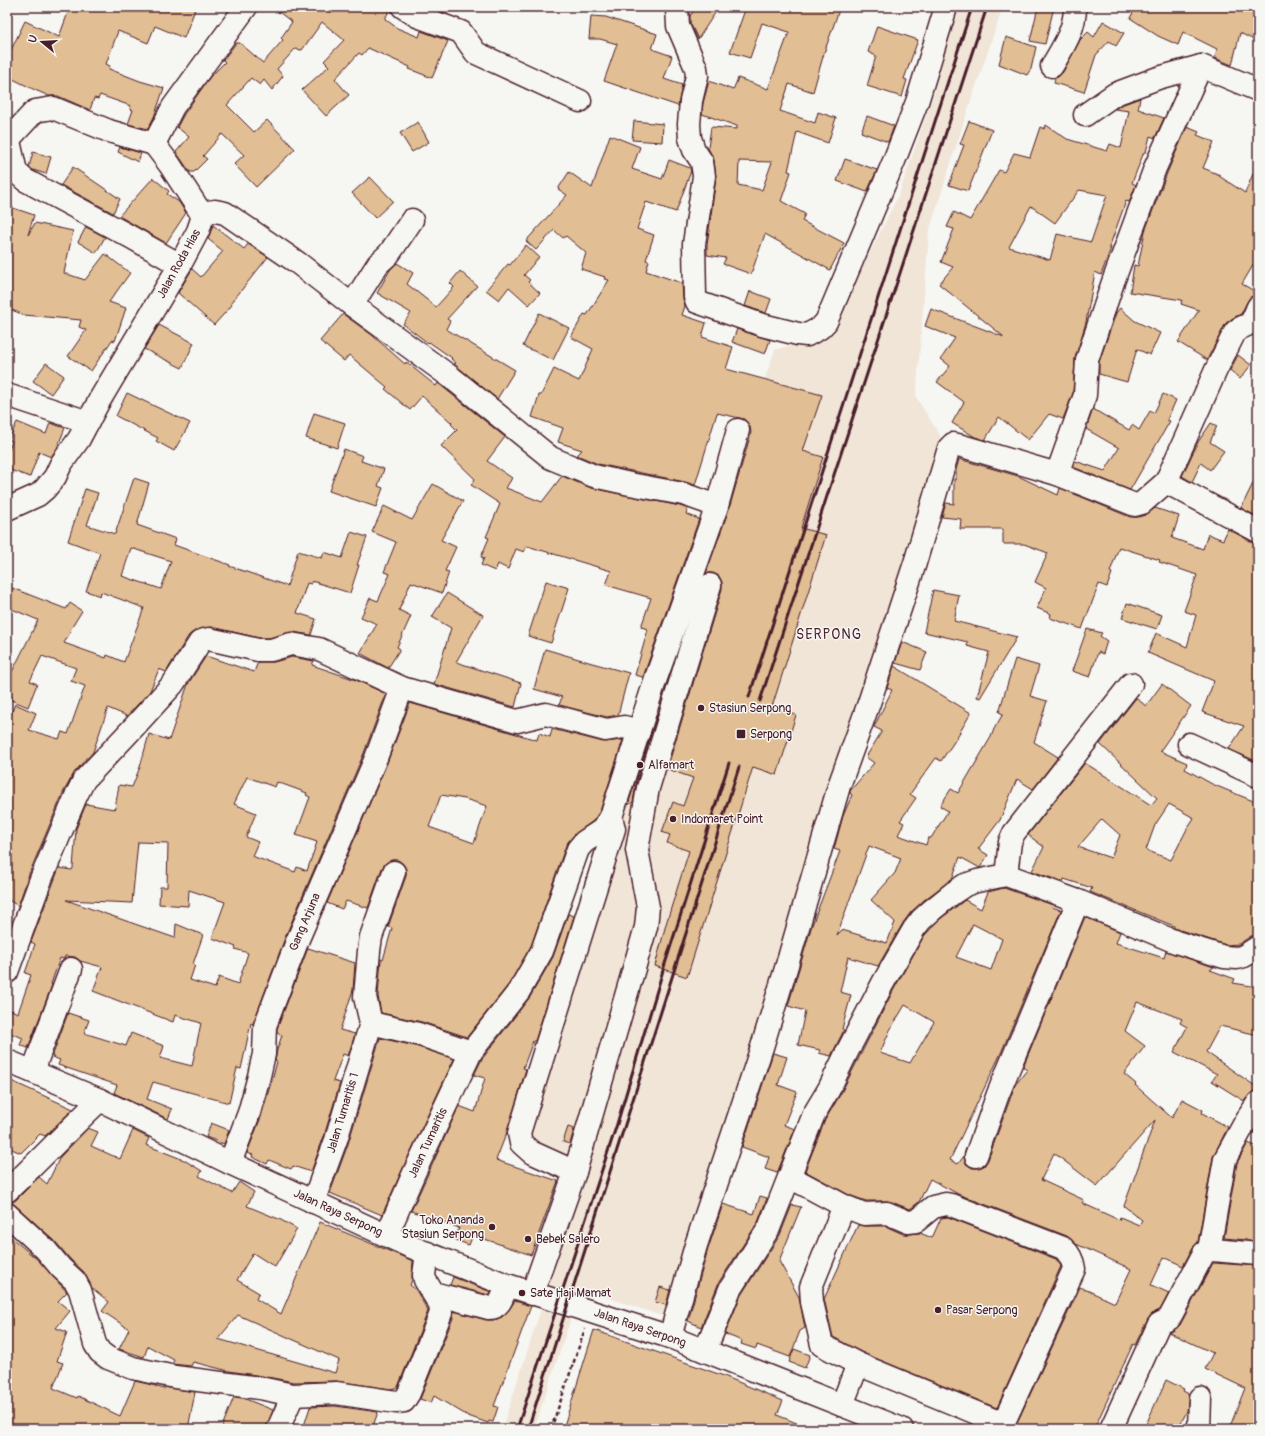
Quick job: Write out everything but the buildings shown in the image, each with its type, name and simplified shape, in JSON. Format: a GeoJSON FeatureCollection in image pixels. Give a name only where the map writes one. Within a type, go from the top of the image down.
{"type":"FeatureCollection","features":[{"type":"Feature","properties":{"kind":"street"},"geometry":{"type":"LineString","coordinates":[[180,265],[25,180],[16,172],[8,141],[36,111],[53,108],[109,131],[154,144],[173,107],[246,7]]}},
{"type":"Feature","properties":{"kind":"street"},"geometry":{"type":"LineString","coordinates":[[403,7],[417,16],[461,32],[476,53],[580,101]]}},
{"type":"Feature","properties":{"kind":"street"},"geometry":{"type":"LineString","coordinates":[[677,7],[678,26],[696,68],[697,76],[691,101],[689,124],[690,138],[694,150],[702,162],[704,176],[694,244],[695,297],[697,302],[762,325],[806,335],[820,328],[826,322],[894,161],[917,102],[946,7]]}},
{"type":"Feature","properties":{"kind":"street"},"geometry":{"type":"LineString","coordinates":[[1052,66],[1069,39],[1075,16],[1075,7]]}},
{"type":"Feature","properties":{"kind":"street"},"geometry":{"type":"LineString","coordinates":[[1057,474],[1085,395],[1087,360],[1113,282],[1155,168],[1201,66]]}},
{"type":"Feature","properties":{"kind":"street"},"geometry":{"type":"LineString","coordinates":[[1085,115],[1115,94],[1158,78],[1201,66],[1258,90]]}},
{"type":"Feature","properties":{"kind":"street","name":"Jalan Roda Hias"},"geometry":{"type":"LineString","coordinates":[[7,509],[38,495],[45,490],[55,477],[61,464],[79,439],[180,265],[198,231],[202,219],[201,213],[170,165],[154,144]]}},
{"type":"Feature","properties":{"kind":"street"},"geometry":{"type":"LineString","coordinates":[[201,213],[215,211],[225,213],[298,262],[352,305],[452,378],[551,458],[594,476],[683,494],[717,506]]}},
{"type":"Feature","properties":{"kind":"street"},"geometry":{"type":"LineString","coordinates":[[352,305],[378,264],[389,254],[412,220]]}},
{"type":"Feature","properties":{"kind":"street"},"geometry":{"type":"LineString","coordinates":[[670,1337],[689,1275],[696,1245],[762,1047],[839,786],[869,703],[908,584],[949,448],[953,444],[962,446],[1057,474],[1135,505],[1142,503],[1166,482],[1216,370],[1236,332],[1239,328],[1249,324],[1258,307]]}},
{"type":"Feature","properties":{"kind":"street"},"geometry":{"type":"LineString","coordinates":[[7,395],[88,422]]}},
{"type":"Feature","properties":{"kind":"street"},"geometry":{"type":"LineString","coordinates":[[576,1172],[531,1152],[521,1143],[519,1133],[614,829],[611,817],[639,731],[717,506],[738,430]]}},
{"type":"Feature","properties":{"kind":"street"},"geometry":{"type":"LineString","coordinates":[[1166,482],[1258,531]]}},
{"type":"Feature","properties":{"kind":"street"},"geometry":{"type":"LineString","coordinates":[[532,1294],[576,1172],[646,927],[648,907],[637,850],[648,788],[710,585]]}},
{"type":"Feature","properties":{"kind":"street"},"geometry":{"type":"LineString","coordinates":[[7,972],[40,879],[84,780],[173,684],[202,641],[209,640],[258,650],[271,650],[292,644],[319,649],[402,688],[517,720],[546,714],[606,730],[624,727],[639,731]]}},
{"type":"Feature","properties":{"kind":"street"},"geometry":{"type":"LineString","coordinates":[[1006,875],[1010,842],[1014,833],[1130,684]]}},
{"type":"Feature","properties":{"kind":"street","name":"Gang Arjuna"},"geometry":{"type":"LineString","coordinates":[[230,1163],[260,1076],[264,1054],[264,1026],[298,939],[376,758],[402,688]]}},
{"type":"Feature","properties":{"kind":"street"},"geometry":{"type":"LineString","coordinates":[[1189,744],[1258,776]]}},
{"type":"Feature","properties":{"kind":"street","name":"Jalan Tumaritis"},"geometry":{"type":"LineString","coordinates":[[387,1236],[414,1174],[472,1052],[519,991],[542,951],[580,846],[602,830],[611,817]]}},
{"type":"Feature","properties":{"kind":"street"},"geometry":{"type":"LineString","coordinates":[[394,872],[371,937],[365,997],[371,1023],[418,1034],[472,1052]]}},
{"type":"Feature","properties":{"kind":"street"},"geometry":{"type":"LineString","coordinates":[[705,1351],[730,1289],[769,1228],[814,1114],[829,1089],[883,983],[914,929],[921,920],[953,893],[965,885],[992,877],[1006,875],[1078,901],[1176,942],[1224,957],[1237,958],[1244,956],[1258,946]]}},
{"type":"Feature","properties":{"kind":"street"},"geometry":{"type":"LineString","coordinates":[[976,1156],[998,1094],[1078,901]]}},
{"type":"Feature","properties":{"kind":"street"},"geometry":{"type":"LineString","coordinates":[[34,1072],[37,1060],[71,969]]}},
{"type":"Feature","properties":{"kind":"street","name":"Jalan Tumaritis 1"},"geometry":{"type":"LineString","coordinates":[[312,1202],[336,1140],[371,1023]]}},
{"type":"Feature","properties":{"kind":"street","name":"Jalan Raya Serpong"},"geometry":{"type":"LineString","coordinates":[[7,1061],[100,1100],[312,1202],[427,1253],[532,1294],[591,1311],[670,1337],[842,1405],[869,1422],[902,1429]]}},
{"type":"Feature","properties":{"kind":"street"},"geometry":{"type":"LineString","coordinates":[[7,1191],[100,1100]]}},
{"type":"Feature","properties":{"kind":"street"},"geometry":{"type":"LineString","coordinates":[[1209,1250],[1224,1159],[1254,1115]]}},
{"type":"Feature","properties":{"kind":"street"},"geometry":{"type":"LineString","coordinates":[[790,1177],[844,1206],[864,1214],[887,1213],[908,1222],[916,1221],[933,1207],[946,1204],[1063,1248],[1068,1253],[1073,1262],[1074,1269],[1002,1427],[858,1364],[822,1345],[812,1302],[811,1287],[844,1206]]}},
{"type":"Feature","properties":{"kind":"street"},"geometry":{"type":"LineString","coordinates":[[7,1214],[45,1249],[61,1268],[75,1281],[80,1290],[96,1344],[104,1355],[132,1368],[175,1378],[260,1388],[293,1395],[336,1393],[396,1402],[404,1401],[409,1393],[440,1313],[440,1305],[425,1280],[424,1275],[427,1253]]}},
{"type":"Feature","properties":{"kind":"street"},"geometry":{"type":"LineString","coordinates":[[1111,1429],[1159,1324],[1169,1319],[1204,1253],[1209,1250],[1258,1254]]}},
{"type":"Feature","properties":{"kind":"street"},"geometry":{"type":"LineString","coordinates":[[433,1293],[494,1308],[498,1306],[507,1285]]}},
{"type":"Feature","properties":{"kind":"street"},"geometry":{"type":"LineString","coordinates":[[842,1405],[858,1364]]}},
{"type":"Feature","properties":{"kind":"street"},"geometry":{"type":"LineString","coordinates":[[278,1429],[293,1395]]}},
{"type":"Feature","properties":{"kind":"street"},"geometry":{"type":"LineString","coordinates":[[1199,1429],[1200,1398]]}},
{"type":"Feature","properties":{"kind":"path"},"geometry":{"type":"LineString","coordinates":[[551,1429],[591,1311]]}},
{"type":"Feature","properties":{"kind":"shaded area"},"geometry":{"type":"Polygon","coordinates":[[[956,7],[1003,7],[964,121],[929,232],[916,397],[947,447],[673,1320],[581,1288],[534,1429],[502,1429],[585,1174],[512,1148],[636,743],[775,350],[805,341],[833,327],[899,194],[933,96],[956,7]]]}},
{"type":"Feature","properties":{"kind":"railway"},"geometry":{"type":"LineString","coordinates":[[749,697],[972,7]]}},
{"type":"Feature","properties":{"kind":"railway"},"geometry":{"type":"LineString","coordinates":[[760,701],[987,7]]}},
{"type":"Feature","properties":{"kind":"railway"},"geometry":{"type":"LineString","coordinates":[[517,1429],[617,1124],[664,967],[729,763]]}},
{"type":"Feature","properties":{"kind":"railway"},"geometry":{"type":"LineString","coordinates":[[528,1429],[739,767]]}},
{"type":"Feature","properties":{"kind":"place","name":"Stasiun Serpong"},"geometry":{"type":"Point","coordinates":[701,708]}},
{"type":"Feature","properties":{"kind":"place","name":"Serpong"},"geometry":{"type":"Point","coordinates":[741,734]}},
{"type":"Feature","properties":{"kind":"place","name":"Alfamart"},"geometry":{"type":"Point","coordinates":[640,765]}},
{"type":"Feature","properties":{"kind":"place","name":"Indomaret Point"},"geometry":{"type":"Point","coordinates":[673,819]}},
{"type":"Feature","properties":{"kind":"place","name":"Toko Ananda Stasiun Serpong"},"geometry":{"type":"Point","coordinates":[492,1227]}},
{"type":"Feature","properties":{"kind":"place","name":"Bebek Salero"},"geometry":{"type":"Point","coordinates":[528,1239]}},
{"type":"Feature","properties":{"kind":"place","name":"Sate Haji Mamat"},"geometry":{"type":"Point","coordinates":[522,1293]}},
{"type":"Feature","properties":{"kind":"place","name":"Pasar Serpong"},"geometry":{"type":"Point","coordinates":[938,1310]}},
{"type":"Feature","properties":{"kind":"district","name":"SERPONG"},"geometry":{"type":"Point","coordinates":[829,634]}}]}
